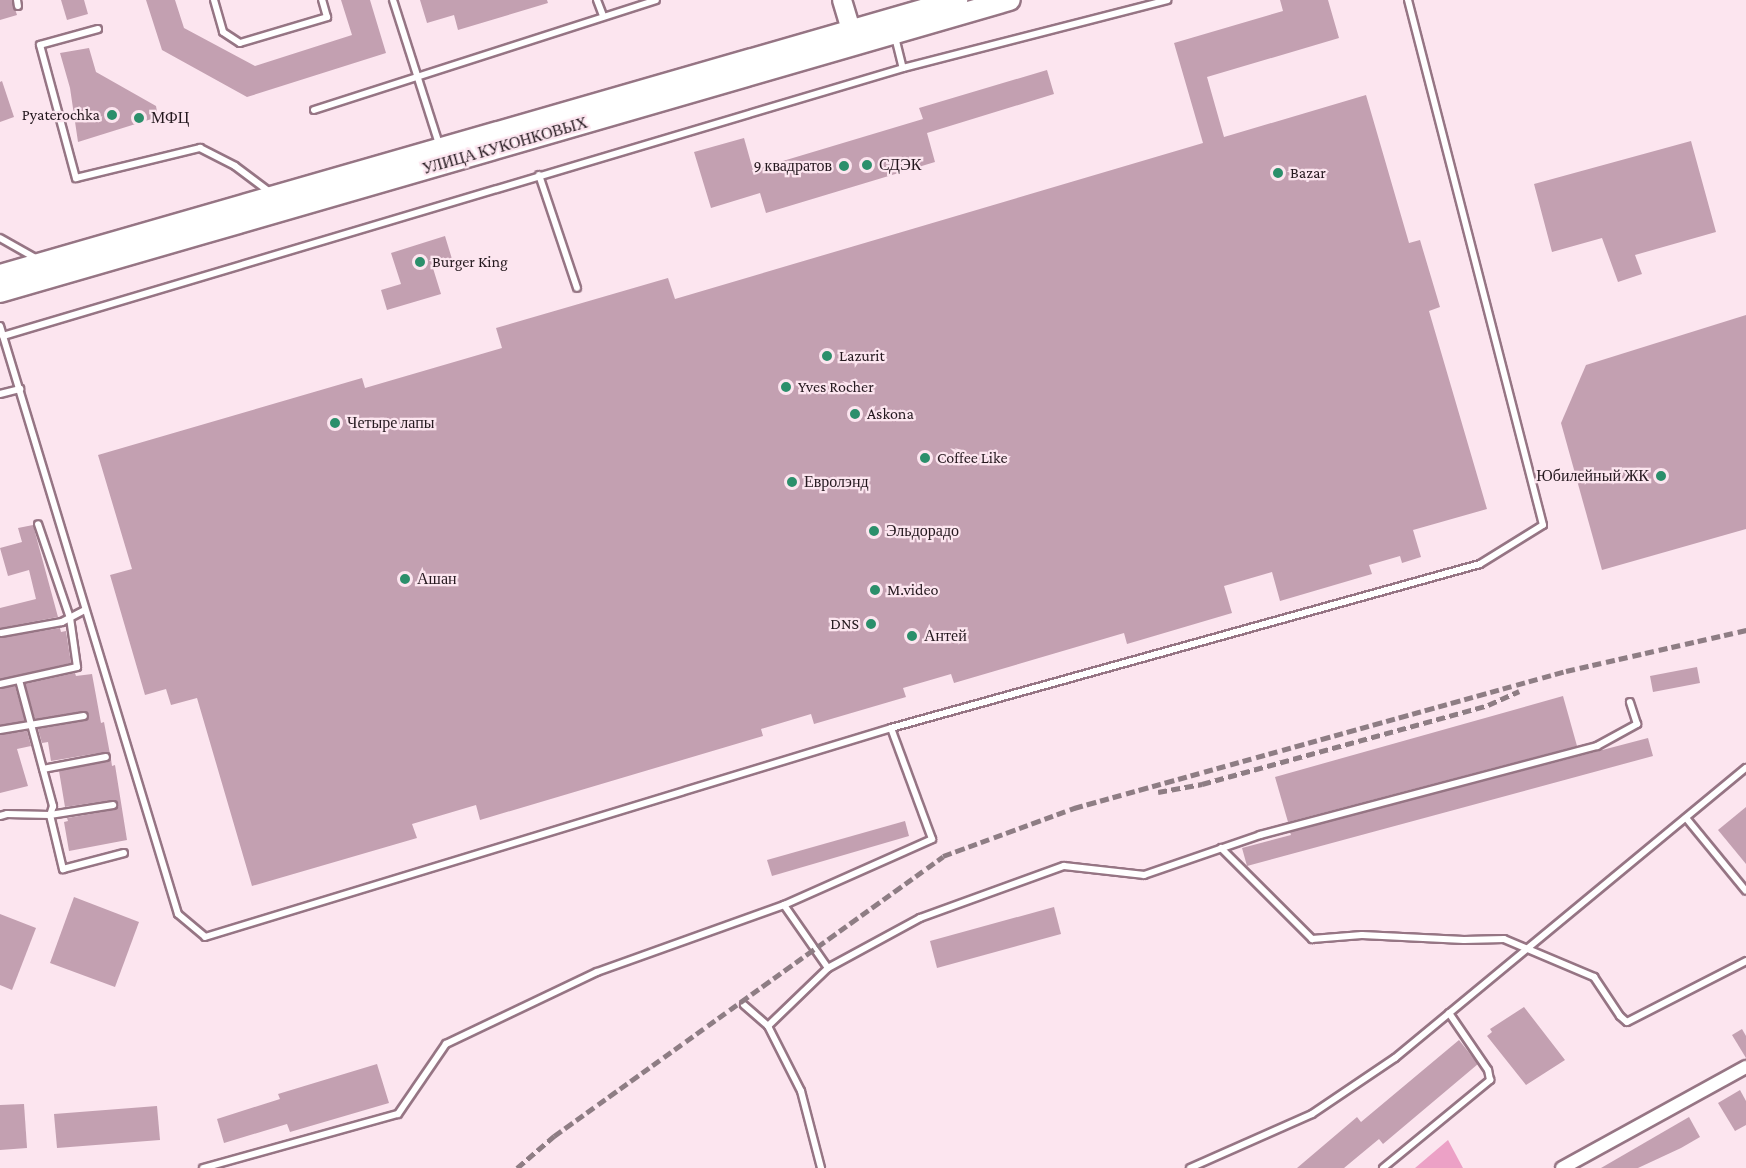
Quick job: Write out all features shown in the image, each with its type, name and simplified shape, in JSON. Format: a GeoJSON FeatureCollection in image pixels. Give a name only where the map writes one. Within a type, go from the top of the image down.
{"type":"FeatureCollection","features":[{"type":"Feature","properties":{"kind":"main road"},"geometry":{"type":"LineString","coordinates":[[842,0],[853,38]]}},
{"type":"Feature","properties":{"kind":"main road","name":"УЛИЦА КУКОНКОВЫХ"},"geometry":{"type":"LineString","coordinates":[[0,292],[853,38],[1010,0]]}},
{"type":"Feature","properties":{"kind":"main road"},"geometry":{"type":"LineString","coordinates":[[892,27],[937,3]]}},
{"type":"Feature","properties":{"kind":"main road","name":"УЛИЦА КУКОНКОВЫХ"},"geometry":{"type":"LineString","coordinates":[[0,275],[440,148],[853,38]]}},
{"type":"Feature","properties":{"kind":"street"},"geometry":{"type":"LineString","coordinates":[[1562,1168],[1746,1067]]}},
{"type":"Feature","properties":{"kind":"lane"},"geometry":{"type":"LineString","coordinates":[[214,0],[223,32],[240,43],[327,17],[322,0]]}},
{"type":"Feature","properties":{"kind":"lane"},"geometry":{"type":"LineString","coordinates":[[393,0],[440,148]]}},
{"type":"Feature","properties":{"kind":"lane"},"geometry":{"type":"LineString","coordinates":[[597,0],[603,15]]}},
{"type":"Feature","properties":{"kind":"lane"},"geometry":{"type":"LineString","coordinates":[[314,110],[603,15],[656,0]]}},
{"type":"Feature","properties":{"kind":"lane"},"geometry":{"type":"LineString","coordinates":[[3,341],[539,176],[903,68],[1167,0]]}},
{"type":"Feature","properties":{"kind":"lane"},"geometry":{"type":"LineString","coordinates":[[0,326],[178,914],[205,937],[891,728],[1480,564],[1543,525],[1408,0]]}},
{"type":"Feature","properties":{"kind":"lane"},"geometry":{"type":"LineString","coordinates":[[892,27],[903,68]]}},
{"type":"Feature","properties":{"kind":"lane"},"geometry":{"type":"LineString","coordinates":[[98,29],[40,45],[76,178],[200,148],[235,166],[274,195]]}},
{"type":"Feature","properties":{"kind":"lane"},"geometry":{"type":"LineString","coordinates":[[539,176],[577,288]]}},
{"type":"Feature","properties":{"kind":"lane"},"geometry":{"type":"LineString","coordinates":[[0,238],[42,263]]}},
{"type":"Feature","properties":{"kind":"lane"},"geometry":{"type":"LineString","coordinates":[[0,394],[20,389]]}},
{"type":"Feature","properties":{"kind":"lane"},"geometry":{"type":"LineString","coordinates":[[0,684],[77,667],[70,618],[38,524]]}},
{"type":"Feature","properties":{"kind":"lane"},"geometry":{"type":"LineString","coordinates":[[1,633],[62,622],[85,610]]}},
{"type":"Feature","properties":{"kind":"lane"},"geometry":{"type":"LineString","coordinates":[[19,680],[53,806],[50,815],[63,869],[124,853]]}},
{"type":"Feature","properties":{"kind":"lane"},"geometry":{"type":"LineString","coordinates":[[768,1026],[828,968],[920,918],[1064,866],[1144,875],[1260,835],[1598,746],[1636,724],[1630,702]]}},
{"type":"Feature","properties":{"kind":"lane"},"geometry":{"type":"LineString","coordinates":[[0,730],[84,716]]}},
{"type":"Feature","properties":{"kind":"lane"},"geometry":{"type":"LineString","coordinates":[[203,1168],[398,1114],[446,1044],[597,972],[784,905],[932,839],[891,728]]}},
{"type":"Feature","properties":{"kind":"lane"},"geometry":{"type":"LineString","coordinates":[[43,769],[106,757]]}},
{"type":"Feature","properties":{"kind":"lane"},"geometry":{"type":"LineString","coordinates":[[1190,1168],[1207,1165],[1312,1114],[1395,1058],[1746,768]]}},
{"type":"Feature","properties":{"kind":"lane"},"geometry":{"type":"LineString","coordinates":[[0,816],[50,815],[112,805]]}},
{"type":"Feature","properties":{"kind":"lane"},"geometry":{"type":"LineString","coordinates":[[1686,818],[1746,891]]}},
{"type":"Feature","properties":{"kind":"lane"},"geometry":{"type":"LineString","coordinates":[[1221,848],[1312,939],[1362,935],[1464,940],[1504,939],[1594,977],[1620,1016],[1627,1022],[1746,961]]}},
{"type":"Feature","properties":{"kind":"lane"},"geometry":{"type":"LineString","coordinates":[[784,905],[828,968]]}},
{"type":"Feature","properties":{"kind":"lane"},"geometry":{"type":"LineString","coordinates":[[744,1005],[768,1026],[801,1091],[821,1168]]}},
{"type":"Feature","properties":{"kind":"lane"},"geometry":{"type":"LineString","coordinates":[[1383,1168],[1490,1080],[1488,1070],[1449,1013]]}},
{"type":"Feature","properties":{"kind":"shaded area"},"geometry":{"type":"Polygon","coordinates":[[[1448,1140],[1463,1168],[1415,1168],[1448,1140]]]}},
{"type":"Feature","properties":{"kind":"building"},"geometry":{"type":"Polygon","coordinates":[[[0,0],[12,0],[17,15],[0,20],[0,0]]]}},
{"type":"Feature","properties":{"kind":"building"},"geometry":{"type":"Polygon","coordinates":[[[61,0],[84,0],[88,14],[67,20],[61,0]]]}},
{"type":"Feature","properties":{"kind":"building"},"geometry":{"type":"Polygon","coordinates":[[[146,0],[175,0],[184,28],[255,66],[352,35],[341,0],[370,0],[386,53],[247,97],[162,50],[146,0]]]}},
{"type":"Feature","properties":{"kind":"building"},"geometry":{"type":"Polygon","coordinates":[[[420,0],[547,0],[548,3],[458,30],[454,15],[427,23],[420,0]]]}},
{"type":"Feature","properties":{"kind":"building","name":"Евролэнд"},"geometry":{"type":"Polygon","coordinates":[[[1280,0],[1328,0],[1339,38],[1207,77],[1224,137],[1366,95],[1409,243],[1420,240],[1440,307],[1429,311],[1487,509],[1413,530],[1421,557],[1402,563],[1400,556],[1369,565],[1372,574],[1280,601],[1272,572],[1224,586],[1232,613],[1127,644],[1124,633],[954,683],[951,674],[903,688],[906,697],[814,724],[811,714],[761,729],[763,736],[480,820],[476,805],[412,824],[417,838],[252,886],[197,698],[171,705],[166,689],[145,695],[110,575],[132,569],[98,455],[362,378],[365,388],[502,348],[496,328],[668,278],[675,299],[1203,143],[1174,43],[1283,11],[1280,0]]]}},
{"type":"Feature","properties":{"kind":"building"},"geometry":{"type":"Polygon","coordinates":[[[89,48],[96,72],[156,106],[158,117],[78,142],[70,88],[60,53],[89,48]]]}},
{"type":"Feature","properties":{"kind":"building","name":"9 квадратов"},"geometry":{"type":"Polygon","coordinates":[[[1047,70],[1054,94],[927,133],[935,162],[766,213],[760,193],[711,208],[694,152],[744,138],[753,170],[923,119],[919,108],[1047,70]]]}},
{"type":"Feature","properties":{"kind":"building"},"geometry":{"type":"Polygon","coordinates":[[[2,81],[14,117],[0,122],[0,82],[2,81]]]}},
{"type":"Feature","properties":{"kind":"building"},"geometry":{"type":"Polygon","coordinates":[[[1691,141],[1716,232],[1635,255],[1642,274],[1618,282],[1602,238],[1552,252],[1534,184],[1691,141]]]}},
{"type":"Feature","properties":{"kind":"building"},"geometry":{"type":"Polygon","coordinates":[[[445,236],[452,259],[432,265],[441,294],[387,310],[381,290],[401,284],[391,253],[445,236]]]}},
{"type":"Feature","properties":{"kind":"building","name":"Юбилейный ЖК"},"geometry":{"type":"Polygon","coordinates":[[[1746,315],[1746,529],[1602,570],[1561,423],[1586,365],[1746,315]]]}},
{"type":"Feature","properties":{"kind":"building"},"geometry":{"type":"Polygon","coordinates":[[[33,525],[58,617],[0,628],[0,608],[36,599],[29,570],[8,576],[0,548],[22,542],[18,528],[33,525]]]}},
{"type":"Feature","properties":{"kind":"building"},"geometry":{"type":"Polygon","coordinates":[[[60,628],[61,632],[66,631],[71,663],[0,679],[0,638],[60,628]]]}},
{"type":"Feature","properties":{"kind":"building"},"geometry":{"type":"Polygon","coordinates":[[[1697,667],[1700,683],[1653,692],[1650,676],[1697,667]]]}},
{"type":"Feature","properties":{"kind":"building"},"geometry":{"type":"Polygon","coordinates":[[[75,673],[76,676],[92,674],[101,723],[104,722],[110,754],[105,752],[51,761],[48,742],[42,743],[38,729],[85,721],[89,715],[83,711],[35,719],[25,684],[75,673]]]}},
{"type":"Feature","properties":{"kind":"building"},"geometry":{"type":"Polygon","coordinates":[[[15,686],[25,721],[0,725],[0,689],[15,686]]]}},
{"type":"Feature","properties":{"kind":"building"},"geometry":{"type":"Polygon","coordinates":[[[1563,696],[1577,746],[1288,822],[1275,777],[1563,696]]]}},
{"type":"Feature","properties":{"kind":"building"},"geometry":{"type":"Polygon","coordinates":[[[27,731],[31,746],[17,749],[28,786],[0,793],[0,735],[27,731]]]}},
{"type":"Feature","properties":{"kind":"building"},"geometry":{"type":"Polygon","coordinates":[[[1648,738],[1653,756],[1247,866],[1242,848],[1291,835],[1290,832],[1648,738]]]}},
{"type":"Feature","properties":{"kind":"building"},"geometry":{"type":"Polygon","coordinates":[[[111,759],[112,766],[115,765],[127,840],[69,851],[64,822],[68,821],[67,818],[114,810],[118,805],[112,800],[65,807],[59,771],[107,762],[111,759]]]}},
{"type":"Feature","properties":{"kind":"building"},"geometry":{"type":"Polygon","coordinates":[[[1746,807],[1746,864],[1718,830],[1746,807]]]}},
{"type":"Feature","properties":{"kind":"building"},"geometry":{"type":"Polygon","coordinates":[[[905,821],[909,836],[772,876],[767,860],[905,821]]]}},
{"type":"Feature","properties":{"kind":"building"},"geometry":{"type":"Polygon","coordinates":[[[74,897],[139,922],[115,987],[50,963],[74,897]]]}},
{"type":"Feature","properties":{"kind":"building"},"geometry":{"type":"Polygon","coordinates":[[[1054,907],[1061,934],[937,968],[930,941],[1054,907]]]}},
{"type":"Feature","properties":{"kind":"building"},"geometry":{"type":"Polygon","coordinates":[[[0,914],[36,928],[12,990],[0,985],[0,914]]]}},
{"type":"Feature","properties":{"kind":"building"},"geometry":{"type":"Polygon","coordinates":[[[1524,1007],[1565,1060],[1526,1085],[1487,1036],[1492,1032],[1490,1029],[1524,1007]]]}},
{"type":"Feature","properties":{"kind":"building"},"geometry":{"type":"Polygon","coordinates":[[[1742,1029],[1746,1036],[1746,1058],[1732,1035],[1742,1029]]]}},
{"type":"Feature","properties":{"kind":"building"},"geometry":{"type":"Polygon","coordinates":[[[1459,1040],[1478,1064],[1383,1144],[1379,1139],[1344,1168],[1297,1168],[1357,1117],[1361,1122],[1459,1040]]]}},
{"type":"Feature","properties":{"kind":"building"},"geometry":{"type":"Polygon","coordinates":[[[377,1064],[389,1103],[290,1132],[287,1124],[224,1143],[217,1119],[280,1099],[278,1094],[377,1064]]]}},
{"type":"Feature","properties":{"kind":"building"},"geometry":{"type":"Polygon","coordinates":[[[1740,1090],[1746,1101],[1746,1125],[1735,1131],[1718,1103],[1740,1090]]]}},
{"type":"Feature","properties":{"kind":"building"},"geometry":{"type":"Polygon","coordinates":[[[24,1104],[27,1148],[0,1150],[0,1105],[24,1104]]]}},
{"type":"Feature","properties":{"kind":"building"},"geometry":{"type":"Polygon","coordinates":[[[157,1106],[160,1140],[57,1148],[54,1114],[157,1106]]]}},
{"type":"Feature","properties":{"kind":"building"},"geometry":{"type":"Polygon","coordinates":[[[1689,1117],[1700,1137],[1638,1168],[1601,1168],[1689,1117]]]}},
{"type":"Feature","properties":{"kind":"railway"},"geometry":{"type":"LineString","coordinates":[[517,1168],[554,1136],[943,856],[1074,808],[1566,671],[1746,630]]}},
{"type":"Feature","properties":{"kind":"railway"},"geometry":{"type":"LineString","coordinates":[[1158,792],[1202,784],[1488,705],[1519,691]]}},
{"type":"Feature","properties":{"kind":"place","name":"Pyaterochka"},"geometry":{"type":"Point","coordinates":[112,115]}},
{"type":"Feature","properties":{"kind":"place","name":"МФЦ"},"geometry":{"type":"Point","coordinates":[139,118]}},
{"type":"Feature","properties":{"kind":"place","name":"СДЭК"},"geometry":{"type":"Point","coordinates":[867,165]}},
{"type":"Feature","properties":{"kind":"place","name":"9 квадратов"},"geometry":{"type":"Point","coordinates":[844,166]}},
{"type":"Feature","properties":{"kind":"place","name":"Bazar"},"geometry":{"type":"Point","coordinates":[1278,173]}},
{"type":"Feature","properties":{"kind":"place","name":"Burger King"},"geometry":{"type":"Point","coordinates":[420,262]}},
{"type":"Feature","properties":{"kind":"place","name":"Lazurit"},"geometry":{"type":"Point","coordinates":[827,356]}},
{"type":"Feature","properties":{"kind":"place","name":"Yves Rocher"},"geometry":{"type":"Point","coordinates":[786,387]}},
{"type":"Feature","properties":{"kind":"place","name":"Askona"},"geometry":{"type":"Point","coordinates":[855,414]}},
{"type":"Feature","properties":{"kind":"place","name":"Четыре лапы"},"geometry":{"type":"Point","coordinates":[335,423]}},
{"type":"Feature","properties":{"kind":"place","name":"Coffee Like"},"geometry":{"type":"Point","coordinates":[925,458]}},
{"type":"Feature","properties":{"kind":"place","name":"Юбилейный ЖК"},"geometry":{"type":"Point","coordinates":[1661,476]}},
{"type":"Feature","properties":{"kind":"place","name":"Евролэнд"},"geometry":{"type":"Point","coordinates":[792,482]}},
{"type":"Feature","properties":{"kind":"place","name":"Эльдорадо"},"geometry":{"type":"Point","coordinates":[874,531]}},
{"type":"Feature","properties":{"kind":"place","name":"Ашан"},"geometry":{"type":"Point","coordinates":[405,579]}},
{"type":"Feature","properties":{"kind":"place","name":"M.video"},"geometry":{"type":"Point","coordinates":[875,590]}},
{"type":"Feature","properties":{"kind":"place","name":"DNS"},"geometry":{"type":"Point","coordinates":[871,624]}},
{"type":"Feature","properties":{"kind":"place","name":"Антей"},"geometry":{"type":"Point","coordinates":[912,636]}}]}
